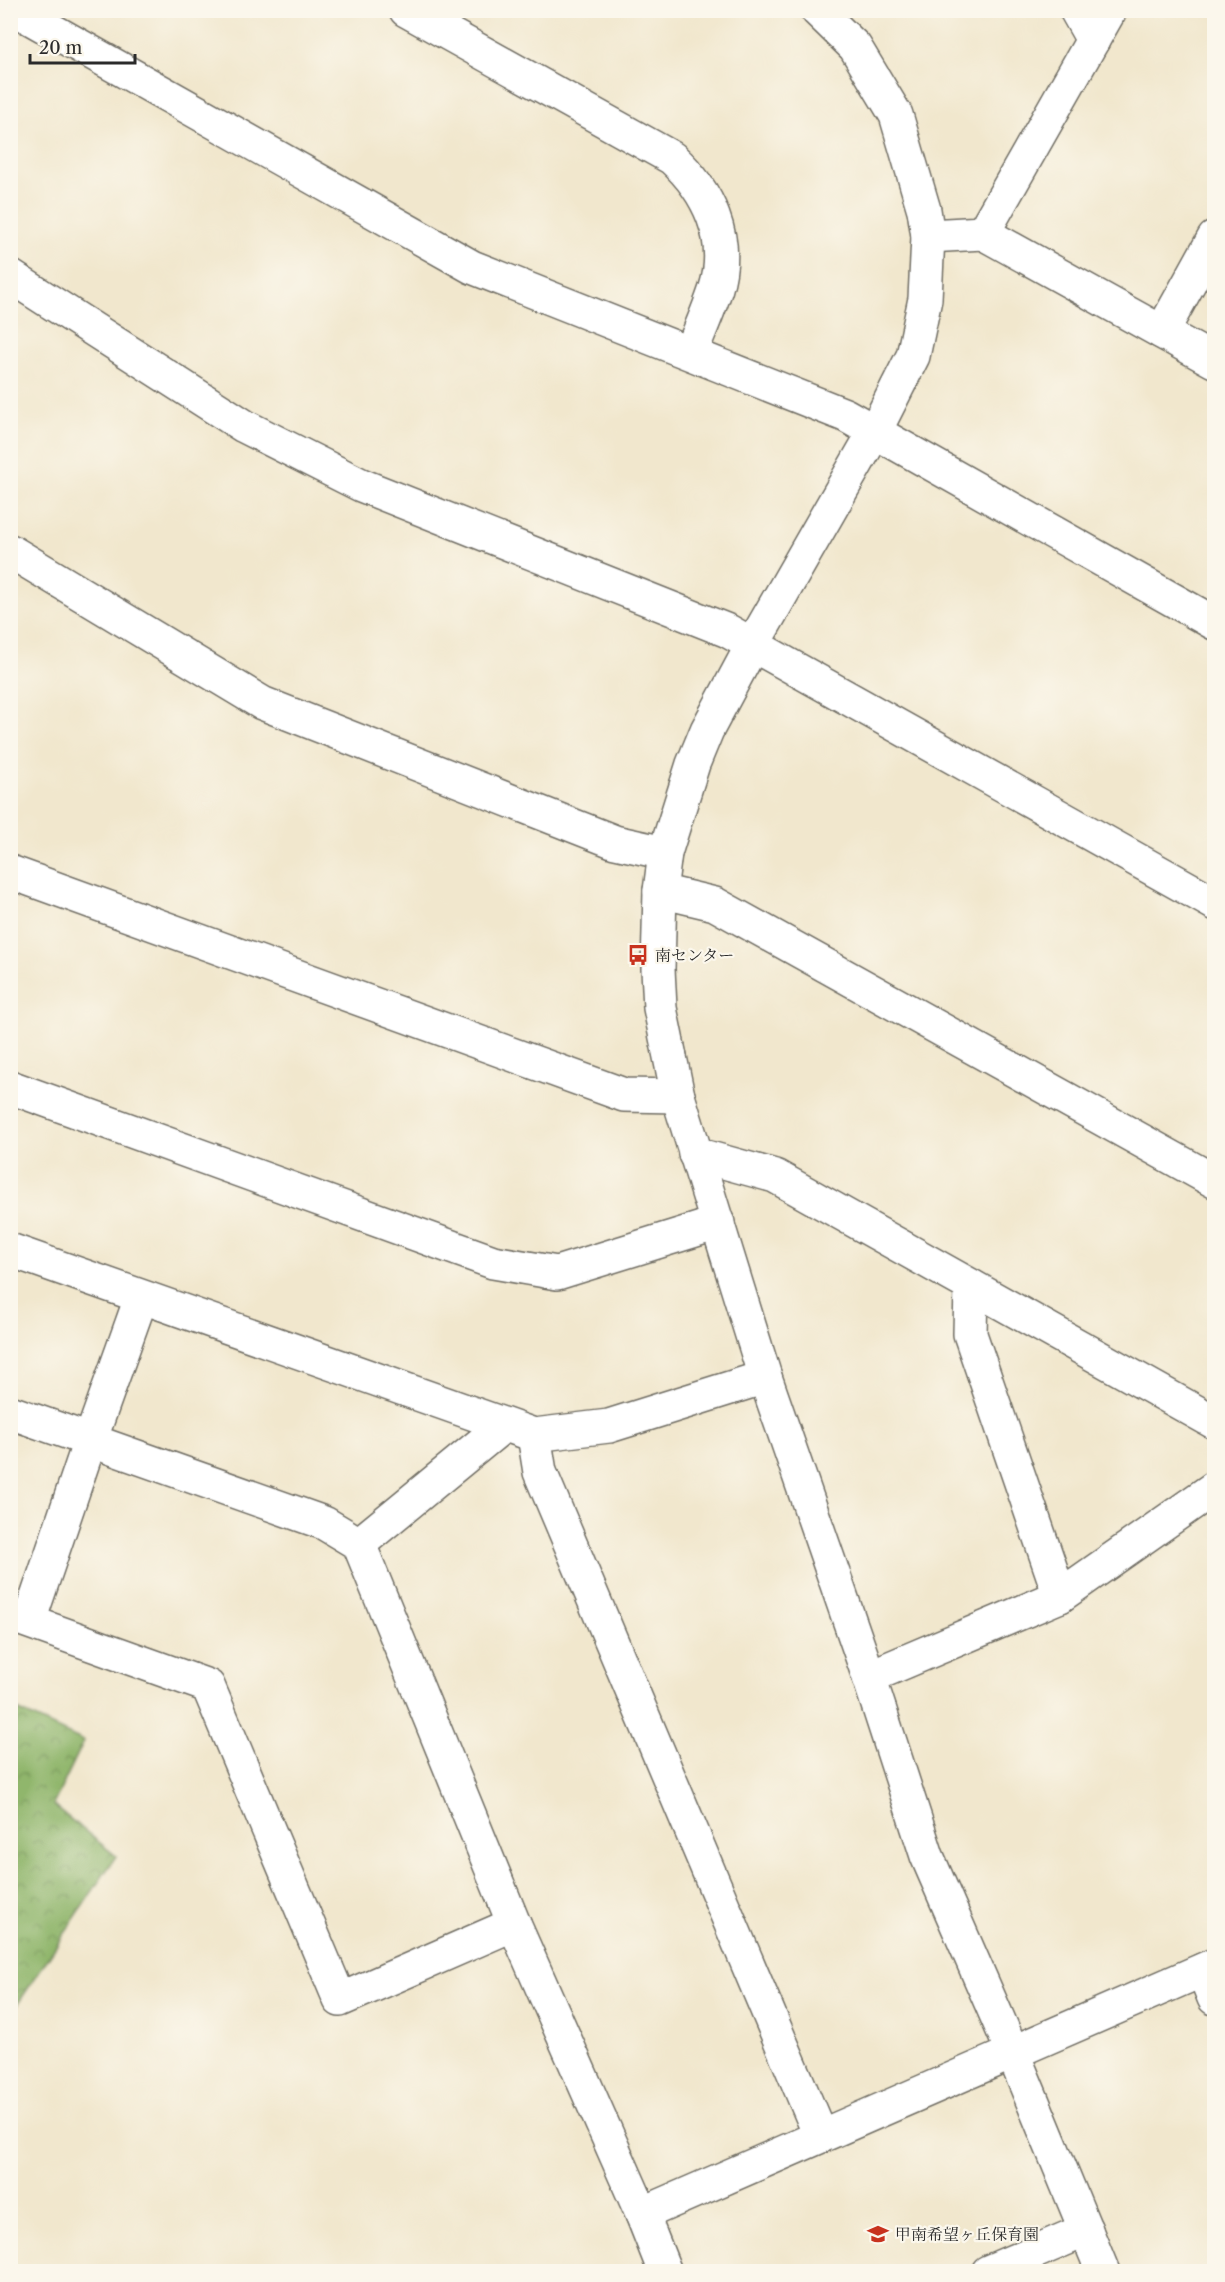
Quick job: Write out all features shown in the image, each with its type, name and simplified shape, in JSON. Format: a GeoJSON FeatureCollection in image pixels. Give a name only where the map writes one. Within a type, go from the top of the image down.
{"type":"FeatureCollection","features":[{"type":"Feature","properties":{"kind":"street"},"geometry":{"type":"LineString","coordinates":[[16,10],[472,267],[845,415],[1215,623]]}},
{"type":"Feature","properties":{"kind":"street"},"geometry":{"type":"LineString","coordinates":[[406,10],[672,158],[688,173],[710,205],[718,228],[720,254],[717,285],[691,353]]}},
{"type":"Feature","properties":{"kind":"street"},"geometry":{"type":"LineString","coordinates":[[817,10],[855,47],[896,115],[924,210],[928,236],[925,299],[913,356],[874,433],[753,644],[707,730],[693,764],[665,853],[657,922],[660,1008],[678,1096],[765,1377],[869,1677],[927,1856],[1012,2051],[1103,2271]]}},
{"type":"Feature","properties":{"kind":"street"},"geometry":{"type":"LineString","coordinates":[[1076,10],[1094,40]]}},
{"type":"Feature","properties":{"kind":"street"},"geometry":{"type":"LineString","coordinates":[[983,233],[1110,10]]}},
{"type":"Feature","properties":{"kind":"street"},"geometry":{"type":"LineString","coordinates":[[928,236],[983,233],[1215,362]]}},
{"type":"Feature","properties":{"kind":"street"},"geometry":{"type":"LineString","coordinates":[[1162,332],[1215,237]]}},
{"type":"Feature","properties":{"kind":"street"},"geometry":{"type":"LineString","coordinates":[[10,276],[244,426],[361,485],[728,630],[1215,903]]}},
{"type":"Feature","properties":{"kind":"street"},"geometry":{"type":"LineString","coordinates":[[10,551],[262,703],[615,842],[665,853]]}},
{"type":"Feature","properties":{"kind":"street"},"geometry":{"type":"LineString","coordinates":[[10,872],[624,1095],[678,1096]]}},
{"type":"Feature","properties":{"kind":"street"},"geometry":{"type":"LineString","coordinates":[[660,891],[715,904],[1215,1181]]}},
{"type":"Feature","properties":{"kind":"street"},"geometry":{"type":"LineString","coordinates":[[10,1087],[493,1262],[557,1273],[718,1223]]}},
{"type":"Feature","properties":{"kind":"street"},"geometry":{"type":"LineString","coordinates":[[695,1154],[775,1176],[1215,1422]]}},
{"type":"Feature","properties":{"kind":"street"},"geometry":{"type":"LineString","coordinates":[[10,1250],[519,1430],[609,1426],[765,1377]]}},
{"type":"Feature","properties":{"kind":"street"},"geometry":{"type":"LineString","coordinates":[[971,1286],[970,1334],[1060,1596]]}},
{"type":"Feature","properties":{"kind":"street"},"geometry":{"type":"LineString","coordinates":[[141,1298],[90,1441],[20,1618],[208,1686],[340,2000],[514,1924]]}},
{"type":"Feature","properties":{"kind":"street"},"geometry":{"type":"LineString","coordinates":[[10,1412],[324,1523],[359,1544],[514,1924],[665,2271]]}},
{"type":"Feature","properties":{"kind":"street"},"geometry":{"type":"LineString","coordinates":[[359,1544],[519,1430]]}},
{"type":"Feature","properties":{"kind":"street"},"geometry":{"type":"LineString","coordinates":[[519,1430],[540,1472],[820,2135]]}},
{"type":"Feature","properties":{"kind":"street"},"geometry":{"type":"LineString","coordinates":[[869,1677],[1060,1596],[1215,1488]]}},
{"type":"Feature","properties":{"kind":"street"},"geometry":{"type":"LineString","coordinates":[[642,2214],[1012,2051],[1211,1978]]}},
{"type":"Feature","properties":{"kind":"street"},"geometry":{"type":"LineString","coordinates":[[988,2271],[1086,2230]]}},
{"type":"Feature","properties":{"kind":"green space"},"geometry":{"type":"Polygon","coordinates":[[[11,1707],[84,1741],[53,1805],[116,1856],[11,2014],[11,1707]]]}},
{"type":"Feature","properties":{"kind":"place","name":"南センター"},"geometry":{"type":"Point","coordinates":[638,955]}},
{"type":"Feature","properties":{"kind":"place","name":"甲南希望ヶ丘保育園"},"geometry":{"type":"Point","coordinates":[878,2234]}}]}
